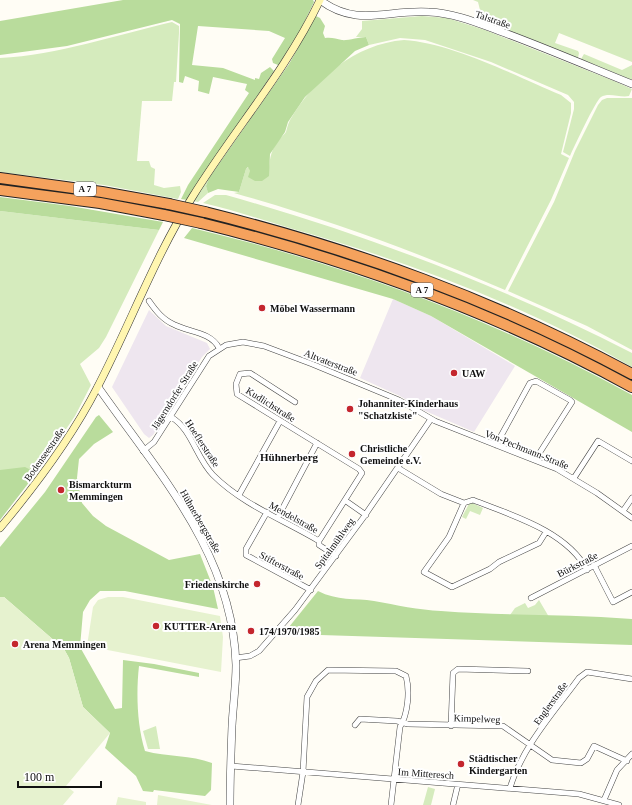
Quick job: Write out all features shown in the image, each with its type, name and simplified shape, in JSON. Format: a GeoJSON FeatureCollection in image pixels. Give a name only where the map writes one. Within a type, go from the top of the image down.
{"type":"FeatureCollection","features":[{"type":"Feature","properties":{"kind":"highway","name":"A 7"},"geometry":{"type":"LineString","coordinates":[[0,178],[102,192],[170,204],[328,245],[450,288],[560,336],[632,374]]}},
{"type":"Feature","properties":{"kind":"highway","name":"A 7"},"geometry":{"type":"LineString","coordinates":[[0,190],[100,203],[164,214],[324,256],[453,301],[565,351],[632,387]]}},
{"type":"Feature","properties":{"kind":"main road","name":"Bodenseestraße"},"geometry":{"type":"LineString","coordinates":[[0,528],[47,468],[82,416],[98,387],[175,228],[193,196],[291,53],[320,0]]}},
{"type":"Feature","properties":{"kind":"street","name":"Talstraße"},"geometry":{"type":"LineString","coordinates":[[320,0],[338,11],[356,16],[422,11],[451,15],[546,48],[632,84]]}},
{"type":"Feature","properties":{"kind":"street"},"geometry":{"type":"LineString","coordinates":[[149,301],[164,319],[176,326],[208,337],[217,344],[219,348]]}},
{"type":"Feature","properties":{"kind":"street","name":"Altvaterstraße"},"geometry":{"type":"LineString","coordinates":[[219,348],[237,342],[264,346],[360,383],[408,404],[431,419]]}},
{"type":"Feature","properties":{"kind":"street","name":"Jägerndorfer Straße"},"geometry":{"type":"LineString","coordinates":[[143,451],[154,442],[207,359],[219,348]]}},
{"type":"Feature","properties":{"kind":"street","name":"Kudlichstraße"},"geometry":{"type":"LineString","coordinates":[[295,402],[250,374],[240,374],[236,384],[237,394],[359,469],[362,476],[346,501]]}},
{"type":"Feature","properties":{"kind":"street"},"geometry":{"type":"LineString","coordinates":[[496,445],[530,384],[536,381],[572,402],[535,460]]}},
{"type":"Feature","properties":{"kind":"street","name":"Hühnerbergstraße"},"geometry":{"type":"LineString","coordinates":[[98,387],[189,517],[210,555],[229,611],[235,658],[230,766],[230,805]]}},
{"type":"Feature","properties":{"kind":"street","name":"Hoeflerstraße"},"geometry":{"type":"LineString","coordinates":[[171,417],[181,424],[205,465],[213,474],[239,495]]}},
{"type":"Feature","properties":{"kind":"street","name":"Von-Pechmann-Straße"},"geometry":{"type":"LineString","coordinates":[[431,419],[535,460],[574,478],[632,518]]}},
{"type":"Feature","properties":{"kind":"street","name":"Spitalmühlweg"},"geometry":{"type":"LineString","coordinates":[[235,658],[250,656],[259,651],[311,590],[366,515],[431,419]]}},
{"type":"Feature","properties":{"kind":"street"},"geometry":{"type":"LineString","coordinates":[[239,495],[280,421]]}},
{"type":"Feature","properties":{"kind":"street"},"geometry":{"type":"LineString","coordinates":[[574,478],[598,441],[632,461]]}},
{"type":"Feature","properties":{"kind":"street"},"geometry":{"type":"LineString","coordinates":[[278,518],[317,443]]}},
{"type":"Feature","properties":{"kind":"street"},"geometry":{"type":"LineString","coordinates":[[398,468],[441,494],[464,503],[473,500],[530,523],[568,546],[582,561],[587,570]]}},
{"type":"Feature","properties":{"kind":"street","name":"Mendelstraße"},"geometry":{"type":"LineString","coordinates":[[239,495],[266,512],[319,541],[319,545],[336,556]]}},
{"type":"Feature","properties":{"kind":"street"},"geometry":{"type":"LineString","coordinates":[[623,511],[632,498]]}},
{"type":"Feature","properties":{"kind":"street"},"geometry":{"type":"LineString","coordinates":[[319,541],[346,501],[366,515]]}},
{"type":"Feature","properties":{"kind":"street"},"geometry":{"type":"LineString","coordinates":[[464,503],[448,537],[424,572],[452,587],[539,543],[546,532]]}},
{"type":"Feature","properties":{"kind":"street","name":"Stifterstraße"},"geometry":{"type":"LineString","coordinates":[[266,512],[246,549],[246,555],[311,590]]}},
{"type":"Feature","properties":{"kind":"street","name":"Bürkstraße"},"geometry":{"type":"LineString","coordinates":[[530,598],[632,546]]}},
{"type":"Feature","properties":{"kind":"street"},"geometry":{"type":"LineString","coordinates":[[594,565],[613,602],[632,592]]}},
{"type":"Feature","properties":{"kind":"street"},"geometry":{"type":"LineString","coordinates":[[451,726],[453,673],[458,669],[528,671]]}},
{"type":"Feature","properties":{"kind":"street"},"geometry":{"type":"LineString","coordinates":[[298,805],[303,772],[307,697],[316,681],[328,670],[396,671],[406,676],[408,684],[403,723],[400,727],[391,805]]}},
{"type":"Feature","properties":{"kind":"street","name":"Englerstraße"},"geometry":{"type":"LineString","coordinates":[[510,788],[515,773],[530,746],[579,678],[587,672],[632,679]]}},
{"type":"Feature","properties":{"kind":"street","name":"Kimpelweg"},"geometry":{"type":"LineString","coordinates":[[355,725],[360,719],[451,726],[503,726],[552,760],[581,762],[587,759],[594,746],[627,762]]}},
{"type":"Feature","properties":{"kind":"street"},"geometry":{"type":"LineString","coordinates":[[604,800],[617,770],[627,762],[632,754]]}},
{"type":"Feature","properties":{"kind":"street","name":"Im Mitteresch"},"geometry":{"type":"LineString","coordinates":[[230,766],[579,794],[619,805]]}},
{"type":"Feature","properties":{"kind":"street"},"geometry":{"type":"LineString","coordinates":[[453,805],[458,784]]}},
{"type":"Feature","properties":{"kind":"shaded area"},"geometry":{"type":"Polygon","coordinates":[[[393,299],[431,316],[515,366],[474,432],[423,410],[400,396],[360,378],[393,299]]]}},
{"type":"Feature","properties":{"kind":"shaded area"},"geometry":{"type":"Polygon","coordinates":[[[149,310],[166,326],[207,343],[210,349],[202,357],[153,435],[149,438],[144,434],[112,387],[149,310]]]}},
{"type":"Feature","properties":{"kind":"green space"},"geometry":{"type":"Polygon","coordinates":[[[123,0],[313,0],[314,2],[296,39],[278,65],[273,63],[272,59],[285,38],[269,31],[198,26],[192,65],[223,68],[255,80],[255,78],[259,79],[261,73],[270,67],[274,71],[187,200],[181,199],[188,185],[249,93],[245,90],[247,84],[213,77],[209,94],[198,91],[199,81],[185,76],[183,83],[179,82],[180,24],[172,20],[67,46],[0,55],[0,21],[123,0]]]}},
{"type":"Feature","properties":{"kind":"green space"},"geometry":{"type":"Polygon","coordinates":[[[473,0],[632,0],[632,62],[559,33],[555,43],[578,51],[578,58],[477,20],[480,10],[478,2],[473,0]]]}},
{"type":"Feature","properties":{"kind":"green space"},"geometry":{"type":"Polygon","coordinates":[[[316,16],[320,18],[325,26],[323,33],[325,38],[344,40],[366,37],[369,45],[355,51],[305,97],[288,122],[285,132],[270,154],[269,176],[262,181],[255,181],[248,177],[250,171],[248,167],[246,169],[239,192],[218,189],[208,193],[206,186],[209,178],[289,64],[316,16]]]}},
{"type":"Feature","properties":{"kind":"green space"},"geometry":{"type":"Polygon","coordinates":[[[422,16],[447,18],[485,30],[632,89],[629,96],[607,95],[598,100],[570,156],[563,152],[574,109],[574,102],[568,95],[491,62],[425,40],[400,38],[369,45],[366,37],[356,37],[362,29],[362,21],[422,16]]]}},
{"type":"Feature","properties":{"kind":"green space"},"geometry":{"type":"Polygon","coordinates":[[[172,22],[179,26],[179,33],[176,82],[174,82],[172,101],[142,101],[137,161],[149,161],[151,167],[155,169],[154,185],[164,188],[180,186],[181,192],[178,199],[104,185],[0,172],[0,58],[65,49],[172,22]]]}},
{"type":"Feature","properties":{"kind":"green space"},"geometry":{"type":"Polygon","coordinates":[[[404,40],[423,42],[463,54],[561,95],[571,103],[571,113],[561,154],[569,158],[551,200],[505,290],[438,262],[371,237],[234,193],[239,192],[246,169],[249,167],[250,171],[268,176],[270,158],[275,145],[286,132],[290,120],[300,105],[324,78],[353,56],[369,48],[404,40]]]}},
{"type":"Feature","properties":{"kind":"green space"},"geometry":{"type":"Polygon","coordinates":[[[584,54],[622,70],[632,65],[632,80],[581,59],[584,54]]]}},
{"type":"Feature","properties":{"kind":"green space"},"geometry":{"type":"Polygon","coordinates":[[[607,98],[632,98],[632,350],[587,326],[508,291],[554,202],[575,151],[598,105],[602,100],[607,98]]]}},
{"type":"Feature","properties":{"kind":"green space"},"geometry":{"type":"Polygon","coordinates":[[[209,178],[206,186],[208,193],[198,202],[193,201],[209,178]]]}},
{"type":"Feature","properties":{"kind":"green space"},"geometry":{"type":"Polygon","coordinates":[[[215,195],[226,195],[331,227],[484,284],[632,353],[632,367],[551,324],[509,305],[424,271],[337,242],[203,203],[215,195]]]}},
{"type":"Feature","properties":{"kind":"green space"},"geometry":{"type":"Polygon","coordinates":[[[0,197],[70,206],[163,222],[159,230],[0,211],[0,197]]]}},
{"type":"Feature","properties":{"kind":"green space"},"geometry":{"type":"Polygon","coordinates":[[[0,211],[159,230],[106,337],[99,348],[80,364],[91,385],[75,416],[34,476],[31,470],[0,470],[0,211]]]}},
{"type":"Feature","properties":{"kind":"green space"},"geometry":{"type":"Polygon","coordinates":[[[192,228],[306,259],[418,296],[526,342],[579,367],[632,395],[632,432],[431,316],[393,299],[184,238],[192,228]]]}},
{"type":"Feature","properties":{"kind":"green space"},"geometry":{"type":"Polygon","coordinates":[[[99,415],[113,432],[94,444],[79,459],[77,478],[82,503],[93,516],[106,526],[169,560],[200,554],[213,587],[218,609],[125,591],[100,591],[90,600],[83,612],[80,647],[115,709],[122,708],[123,660],[154,664],[199,673],[199,677],[139,666],[138,709],[140,731],[145,751],[204,760],[212,763],[211,790],[205,796],[154,790],[153,792],[143,791],[136,776],[105,748],[110,733],[83,707],[69,658],[64,649],[4,597],[0,597],[0,547],[45,492],[96,417],[99,415]]]}},
{"type":"Feature","properties":{"kind":"green space"},"geometry":{"type":"Polygon","coordinates":[[[25,467],[31,470],[34,476],[0,520],[0,470],[25,467]]]}},
{"type":"Feature","properties":{"kind":"green space"},"geometry":{"type":"Polygon","coordinates":[[[470,502],[483,508],[480,515],[470,511],[466,519],[462,517],[470,502]]]}},
{"type":"Feature","properties":{"kind":"green space"},"geometry":{"type":"Polygon","coordinates":[[[318,591],[339,598],[374,601],[433,610],[488,614],[584,616],[632,619],[632,645],[289,634],[285,632],[318,591]]]}},
{"type":"Feature","properties":{"kind":"green space"},"geometry":{"type":"Polygon","coordinates":[[[0,597],[4,597],[64,649],[69,658],[83,707],[110,733],[66,786],[74,792],[63,805],[0,805],[0,597]]]}},
{"type":"Feature","properties":{"kind":"green space","name":"KUTTER-Arena"},"geometry":{"type":"Polygon","coordinates":[[[108,597],[123,597],[220,616],[223,637],[221,672],[87,646],[93,607],[98,600],[108,597]]]}},
{"type":"Feature","properties":{"kind":"green space"},"geometry":{"type":"Polygon","coordinates":[[[539,600],[549,617],[510,615],[515,608],[525,603],[528,608],[535,605],[539,600]]]}},
{"type":"Feature","properties":{"kind":"green space"},"geometry":{"type":"Polygon","coordinates":[[[156,726],[160,749],[148,749],[143,731],[156,726]]]}},
{"type":"Feature","properties":{"kind":"green space"},"geometry":{"type":"Polygon","coordinates":[[[428,787],[435,789],[431,805],[423,805],[428,787]]]}},
{"type":"Feature","properties":{"kind":"green space"},"geometry":{"type":"Polygon","coordinates":[[[158,795],[212,805],[157,805],[158,795]]]}},
{"type":"Feature","properties":{"kind":"green space"},"geometry":{"type":"Polygon","coordinates":[[[118,797],[146,802],[146,805],[116,805],[118,797]]]}},
{"type":"Feature","properties":{"kind":"place","name":"Möbel Wassermann"},"geometry":{"type":"Point","coordinates":[262,308]}},
{"type":"Feature","properties":{"kind":"place","name":"UAW"},"geometry":{"type":"Point","coordinates":[454,373]}},
{"type":"Feature","properties":{"kind":"place","name":"Johanniter-Kinderhaus \"Schatzkiste\""},"geometry":{"type":"Point","coordinates":[350,409]}},
{"type":"Feature","properties":{"kind":"place","name":"Christliche Gemeinde e.V."},"geometry":{"type":"Point","coordinates":[352,454]}},
{"type":"Feature","properties":{"kind":"place","name":"Bismarckturm Memmingen"},"geometry":{"type":"Point","coordinates":[61,490]}},
{"type":"Feature","properties":{"kind":"place","name":"Friedenskirche"},"geometry":{"type":"Point","coordinates":[257,584]}},
{"type":"Feature","properties":{"kind":"place","name":"KUTTER-Arena"},"geometry":{"type":"Point","coordinates":[156,626]}},
{"type":"Feature","properties":{"kind":"place","name":"174/1970/1985"},"geometry":{"type":"Point","coordinates":[251,631]}},
{"type":"Feature","properties":{"kind":"place","name":"Arena Memmingen"},"geometry":{"type":"Point","coordinates":[15,644]}},
{"type":"Feature","properties":{"kind":"place","name":"Städtischer Kindergarten"},"geometry":{"type":"Point","coordinates":[461,764]}},
{"type":"Feature","properties":{"kind":"district","name":"Hühnerberg"},"geometry":{"type":"Point","coordinates":[289,457]}}]}
